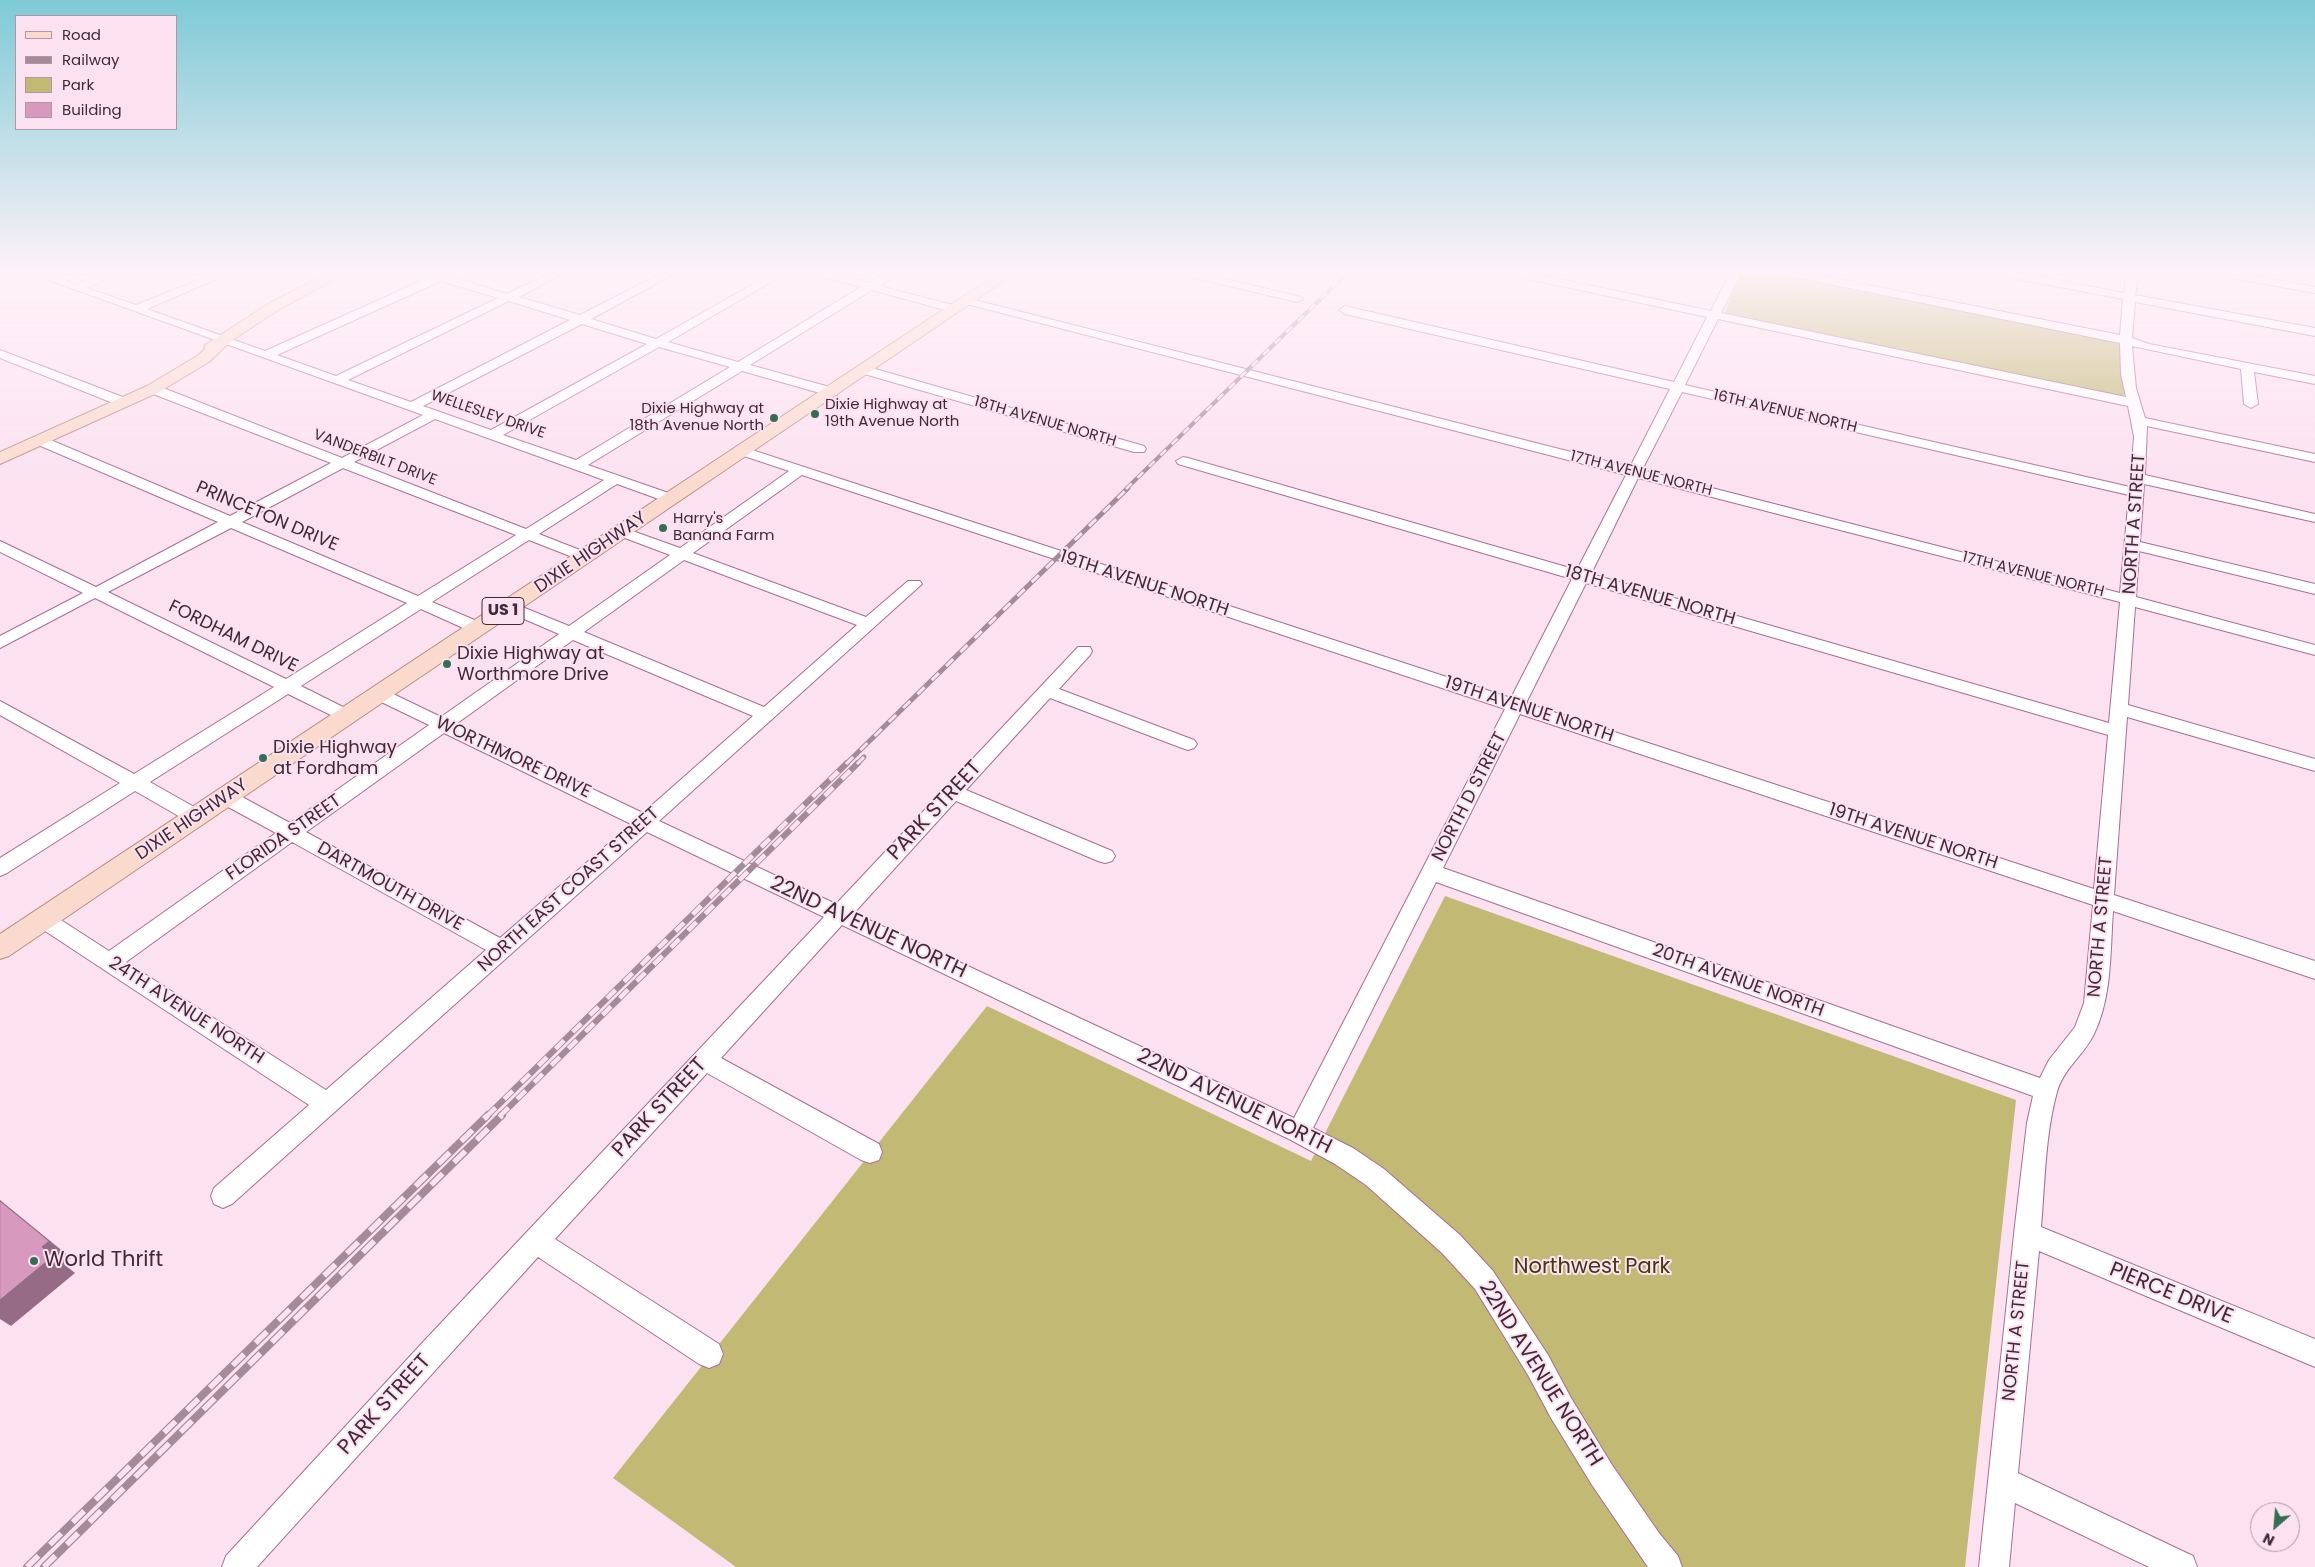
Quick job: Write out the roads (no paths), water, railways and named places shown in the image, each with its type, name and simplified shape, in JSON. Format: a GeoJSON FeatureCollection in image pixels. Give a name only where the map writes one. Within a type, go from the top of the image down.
{"type":"FeatureCollection","features":[{"type":"Feature","properties":{"kind":"main road"},"geometry":{"type":"LineString","coordinates":[[123,402],[214,347]]}},
{"type":"Feature","properties":{"kind":"main road"},"geometry":{"type":"LineString","coordinates":[[0,459],[153,389],[203,359],[217,347]]}},
{"type":"Feature","properties":{"kind":"main road","name":"DIXIE HIGHWAY"},"geometry":{"type":"LineString","coordinates":[[5,938],[44,919],[899,347]]}},
{"type":"Feature","properties":{"kind":"street","name":"WELLESLEY DRIVE"},"geometry":{"type":"LineString","coordinates":[[242,347],[672,498]]}},
{"type":"Feature","properties":{"kind":"street"},"geometry":{"type":"LineString","coordinates":[[266,355],[283,347]]}},
{"type":"Feature","properties":{"kind":"street"},"geometry":{"type":"LineString","coordinates":[[337,380],[406,347]]}},
{"type":"Feature","properties":{"kind":"street"},"geometry":{"type":"LineString","coordinates":[[413,406],[527,347]]}},
{"type":"Feature","properties":{"kind":"street"},"geometry":{"type":"LineString","coordinates":[[493,434],[649,347]]}},
{"type":"Feature","properties":{"kind":"street"},"geometry":{"type":"LineString","coordinates":[[676,347],[832,392]]}},
{"type":"Feature","properties":{"kind":"street"},"geometry":{"type":"LineString","coordinates":[[578,465],[773,347]]}},
{"type":"Feature","properties":{"kind":"street","name":"17TH AVENUE NORTH"},"geometry":{"type":"LineString","coordinates":[[1131,347],[1634,472],[2315,650]]}},
{"type":"Feature","properties":{"kind":"street","name":"16TH AVENUE NORTH"},"geometry":{"type":"LineString","coordinates":[[1506,347],[1678,387],[2137,485],[2315,518]]}},
{"type":"Feature","properties":{"kind":"street","name":"NORTH D STREET"},"geometry":{"type":"LineString","coordinates":[[1299,1132],[1698,347]]}},
{"type":"Feature","properties":{"kind":"street"},"geometry":{"type":"LineString","coordinates":[[1854,347],[2138,412],[2315,458]]}},
{"type":"Feature","properties":{"kind":"street","name":"NORTH A STREET"},"geometry":{"type":"LineString","coordinates":[[1994,1567],[2040,1123],[2046,1090],[2057,1067],[2084,1032],[2095,1003],[2137,485],[2138,412],[2130,387],[2127,347]]}},
{"type":"Feature","properties":{"kind":"street"},"geometry":{"type":"LineString","coordinates":[[2148,347],[2315,380]]}},
{"type":"Feature","properties":{"kind":"street"},"geometry":{"type":"LineString","coordinates":[[0,354],[123,402]]}},
{"type":"Feature","properties":{"kind":"street"},"geometry":{"type":"LineString","coordinates":[[2247,366],[2251,404]]}},
{"type":"Feature","properties":{"kind":"street","name":"18TH AVENUE NORTH"},"geometry":{"type":"LineString","coordinates":[[865,370],[1139,449]]}},
{"type":"Feature","properties":{"kind":"street","name":"VANDERBILT DRIVE"},"geometry":{"type":"LineString","coordinates":[[153,389],[585,557]]}},
{"type":"Feature","properties":{"kind":"street"},"geometry":{"type":"LineString","coordinates":[[0,643],[435,414]]}},
{"type":"Feature","properties":{"kind":"street","name":"PRINCETON DRIVE"},"geometry":{"type":"LineString","coordinates":[[41,441],[478,628]]}},
{"type":"Feature","properties":{"kind":"street","name":"19TH AVENUE NORTH"},"geometry":{"type":"LineString","coordinates":[[743,451],[2315,970]]}},
{"type":"Feature","properties":{"kind":"street","name":"18TH AVENUE NORTH"},"geometry":{"type":"LineString","coordinates":[[1182,461],[2118,732]]}},
{"type":"Feature","properties":{"kind":"street","name":"FLORIDA STREET"},"geometry":{"type":"LineString","coordinates":[[110,962],[800,470]]}},
{"type":"Feature","properties":{"kind":"street"},"geometry":{"type":"LineString","coordinates":[[0,868],[617,478]]}},
{"type":"Feature","properties":{"kind":"street"},"geometry":{"type":"LineString","coordinates":[[622,532],[869,624]]}},
{"type":"Feature","properties":{"kind":"street"},"geometry":{"type":"LineString","coordinates":[[2133,545],[2315,589]]}},
{"type":"Feature","properties":{"kind":"street","name":"FORDHAM DRIVE"},"geometry":{"type":"LineString","coordinates":[[0,546],[347,716]]}},
{"type":"Feature","properties":{"kind":"street","name":"NORTH EAST COAST STREET"},"geometry":{"type":"LineString","coordinates":[[223,1196],[914,584]]}},
{"type":"Feature","properties":{"kind":"street"},"geometry":{"type":"LineString","coordinates":[[509,607],[767,715]]}},
{"type":"Feature","properties":{"kind":"street","name":"PARK STREET"},"geometry":{"type":"LineString","coordinates":[[237,1567],[536,1241],[1084,651]]}},
{"type":"Feature","properties":{"kind":"street"},"geometry":{"type":"LineString","coordinates":[[1046,691],[1188,744]]}},
{"type":"Feature","properties":{"kind":"street","name":"WORTHMORE DRIVE"},"geometry":{"type":"LineString","coordinates":[[379,694],[646,822]]}},
{"type":"Feature","properties":{"kind":"street"},"geometry":{"type":"LineString","coordinates":[[0,707],[196,817]]}},
{"type":"Feature","properties":{"kind":"street"},"geometry":{"type":"LineString","coordinates":[[2120,709],[2315,764]]}},
{"type":"Feature","properties":{"kind":"street"},"geometry":{"type":"LineString","coordinates":[[952,792],[1105,856]]}},
{"type":"Feature","properties":{"kind":"street","name":"DARTMOUTH DRIVE"},"geometry":{"type":"LineString","coordinates":[[226,797],[502,949]]}},
{"type":"Feature","properties":{"kind":"street","name":"22ND AVENUE NORTH"},"geometry":{"type":"LineString","coordinates":[[646,822],[1299,1132],[1344,1156],[1375,1177],[1451,1244],[1484,1280],[1529,1350],[1561,1408],[1602,1474],[1648,1544],[1667,1567]]}},
{"type":"Feature","properties":{"kind":"street","name":"20TH AVENUE NORTH"},"geometry":{"type":"LineString","coordinates":[[1431,872],[2046,1090]]}},
{"type":"Feature","properties":{"kind":"street","name":"24TH AVENUE NORTH"},"geometry":{"type":"LineString","coordinates":[[44,919],[328,1104]]}},
{"type":"Feature","properties":{"kind":"street"},"geometry":{"type":"LineString","coordinates":[[704,1060],[870,1152]]}},
{"type":"Feature","properties":{"kind":"street","name":"PIERCE DRIVE"},"geometry":{"type":"LineString","coordinates":[[2027,1234],[2315,1353]]}},
{"type":"Feature","properties":{"kind":"street"},"geometry":{"type":"LineString","coordinates":[[536,1241],[709,1354]]}},
{"type":"Feature","properties":{"kind":"street"},"geometry":{"type":"LineString","coordinates":[[2002,1481],[2182,1567]]}},
{"type":"Feature","properties":{"kind":"railway"},"geometry":{"type":"LineString","coordinates":[[1126,489],[1271,347]]}},
{"type":"Feature","properties":{"kind":"railway"},"geometry":{"type":"LineString","coordinates":[[846,764],[1128,488]]}},
{"type":"Feature","properties":{"kind":"railway"},"geometry":{"type":"LineString","coordinates":[[858,763],[864,757]]}},
{"type":"Feature","properties":{"kind":"railway"},"geometry":{"type":"LineString","coordinates":[[487,1116],[847,763]]}},
{"type":"Feature","properties":{"kind":"railway"},"geometry":{"type":"LineString","coordinates":[[500,1116],[858,763]]}},
{"type":"Feature","properties":{"kind":"railway"},"geometry":{"type":"LineString","coordinates":[[27,1567],[488,1115]]}},
{"type":"Feature","properties":{"kind":"railway"},"geometry":{"type":"LineString","coordinates":[[44,1567],[502,1115]]}},
{"type":"Feature","properties":{"kind":"place","name":"Dixie Highway at 19th Avenue North"},"geometry":{"type":"Point","coordinates":[815,414]}},
{"type":"Feature","properties":{"kind":"place","name":"Dixie Highway at 18th Avenue North"},"geometry":{"type":"Point","coordinates":[774,418]}},
{"type":"Feature","properties":{"kind":"place","name":"Harry's Banana Farm"},"geometry":{"type":"Point","coordinates":[663,528]}},
{"type":"Feature","properties":{"kind":"place","name":"Dixie Highway at Worthmore Drive"},"geometry":{"type":"Point","coordinates":[447,664]}},
{"type":"Feature","properties":{"kind":"place","name":"Dixie Highway at Fordham"},"geometry":{"type":"Point","coordinates":[263,758]}},
{"type":"Feature","properties":{"kind":"place","name":"World Thrift"},"geometry":{"type":"Point","coordinates":[34,1261]}},
{"type":"Feature","properties":{"kind":"park label","name":"Northwest Park"},"geometry":{"type":"Point","coordinates":[1592,1268]}}]}
